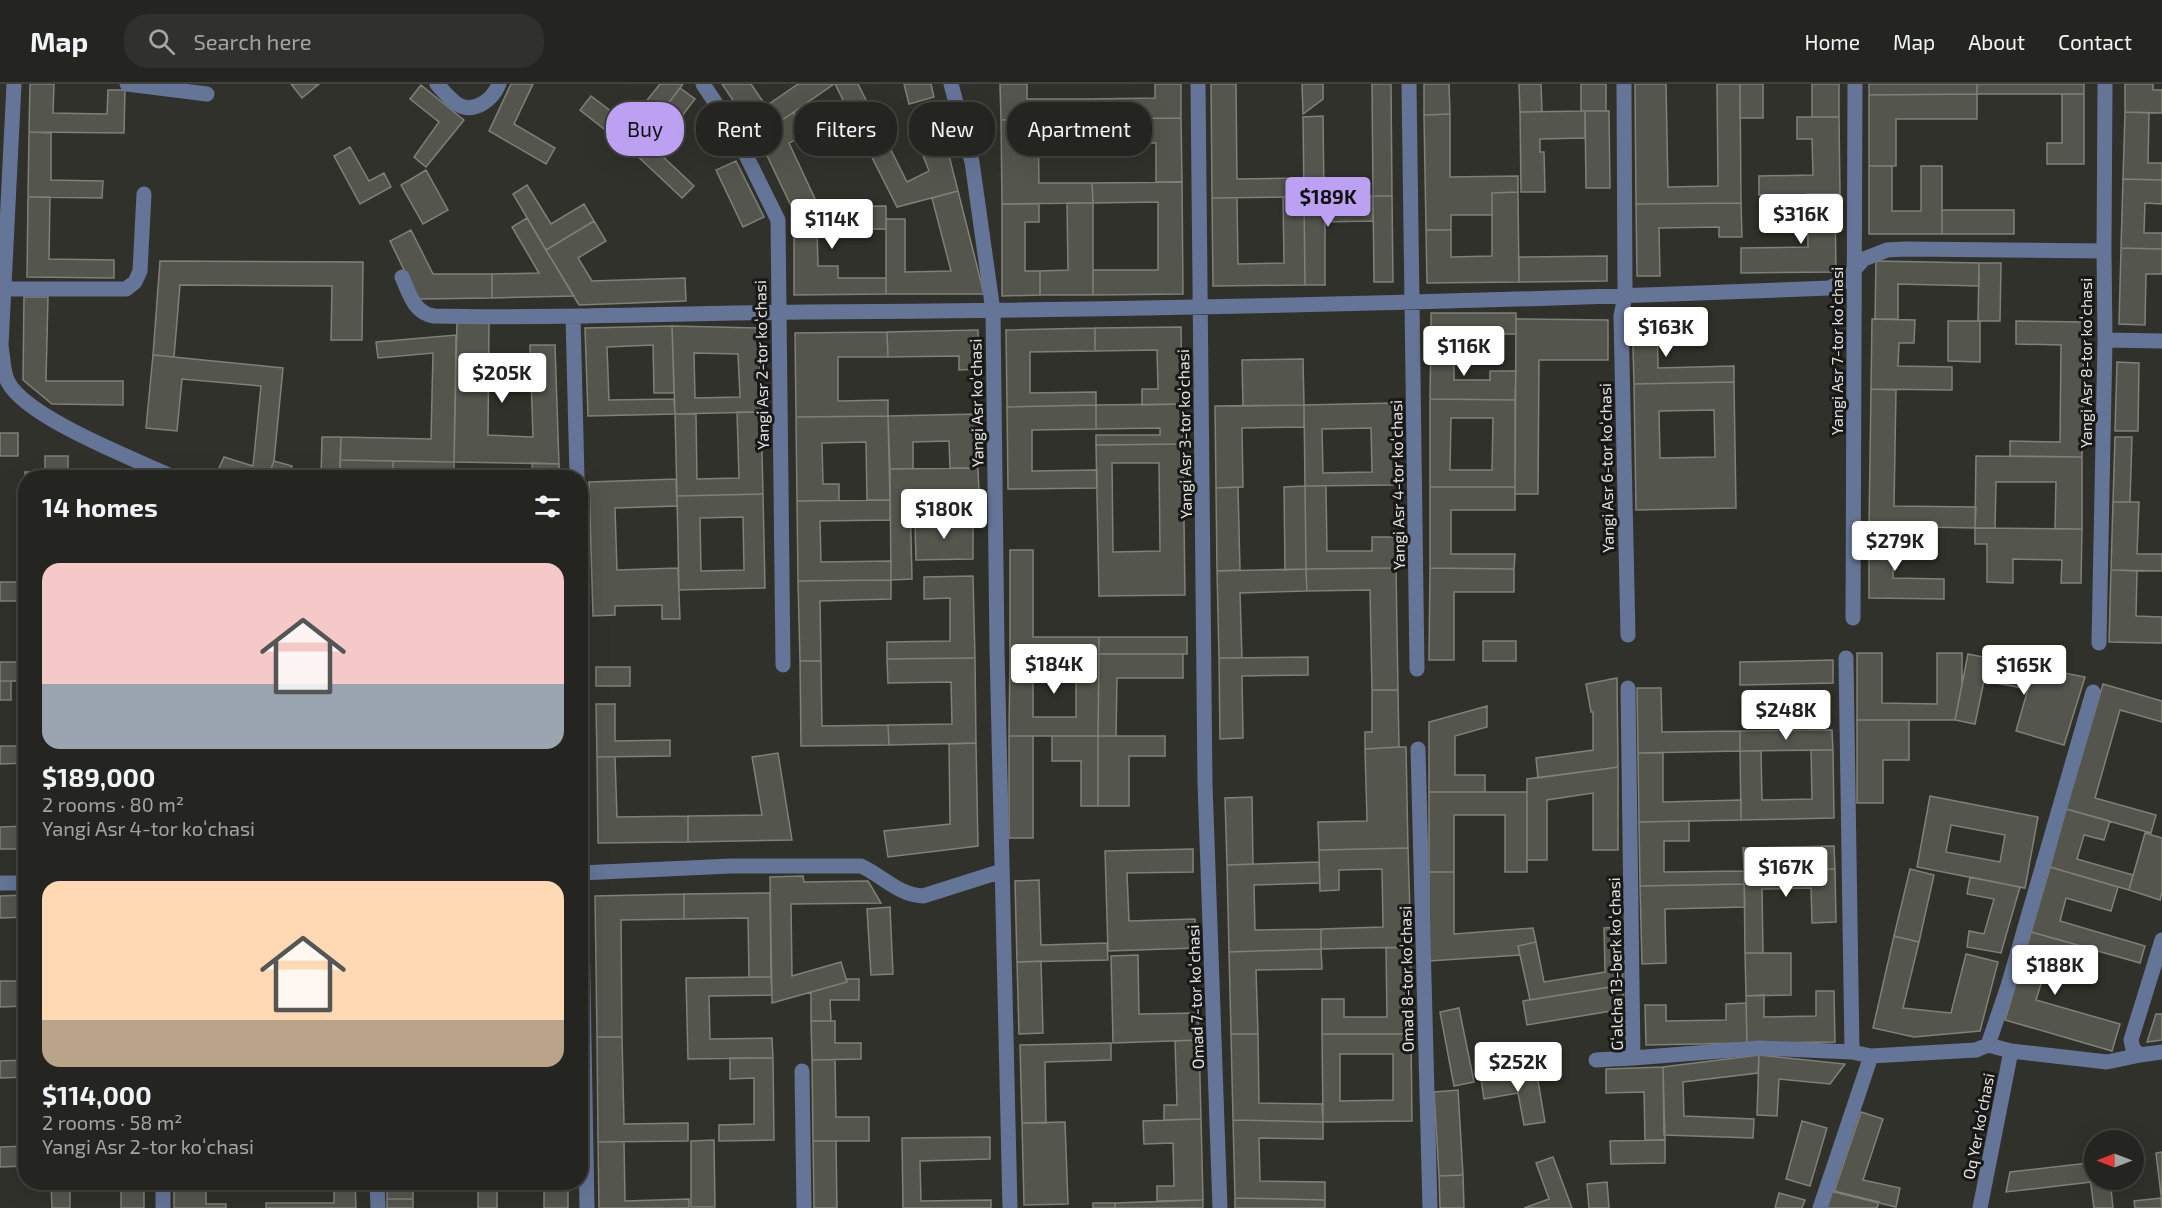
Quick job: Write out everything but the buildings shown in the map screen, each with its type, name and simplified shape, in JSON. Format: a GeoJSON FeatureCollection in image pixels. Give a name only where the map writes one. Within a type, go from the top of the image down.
{"type":"FeatureCollection","features":[{"type":"Feature","properties":{"kind":"street"},"geometry":{"type":"LineString","coordinates":[[14,84],[1,346],[8,382],[30,406],[76,432],[158,470]]}},
{"type":"Feature","properties":{"kind":"street"},"geometry":{"type":"LineString","coordinates":[[127,84],[207,94]]}},
{"type":"Feature","properties":{"kind":"street"},"geometry":{"type":"LineString","coordinates":[[436,84],[459,106],[474,107],[485,103],[495,94],[499,84]]}},
{"type":"Feature","properties":{"kind":"street","name":"Yangi Asr 2-tor koʻchasi"},"geometry":{"type":"LineString","coordinates":[[703,84],[734,130],[778,220],[783,664]]}},
{"type":"Feature","properties":{"kind":"street","name":"Yangi Asr koʻchasi"},"geometry":{"type":"LineString","coordinates":[[951,84],[972,162],[993,311],[997,649],[1010,1208]]}},
{"type":"Feature","properties":{"kind":"street","name":"Yangi Asr 3-tor koʻchasi"},"geometry":{"type":"LineString","coordinates":[[1198,84],[1205,784]]}},
{"type":"Feature","properties":{"kind":"street","name":"Yangi Asr 4-tor koʻchasi"},"geometry":{"type":"LineString","coordinates":[[1409,84],[1416,669]]}},
{"type":"Feature","properties":{"kind":"street","name":"Yangi Asr 6-tor koʻchasi"},"geometry":{"type":"LineString","coordinates":[[1624,84],[1625,296],[1621,316],[1628,635]]}},
{"type":"Feature","properties":{"kind":"street","name":"Yangi Asr 7-tor koʻchasi"},"geometry":{"type":"LineString","coordinates":[[1853,618],[1855,84]]}},
{"type":"Feature","properties":{"kind":"street","name":"Yangi Asr 8-tor koʻchasi"},"geometry":{"type":"LineString","coordinates":[[2099,643],[2105,340],[2105,84]]}},
{"type":"Feature","properties":{"kind":"street"},"geometry":{"type":"LineString","coordinates":[[4,289],[126,289],[135,282],[140,272],[144,194]]}},
{"type":"Feature","properties":{"kind":"street"},"geometry":{"type":"LineString","coordinates":[[402,277],[416,307],[428,315],[573,317],[778,312],[1200,308],[1829,288],[1843,282],[1864,259],[1887,250],[2104,251]]}},
{"type":"Feature","properties":{"kind":"street"},"geometry":{"type":"LineString","coordinates":[[573,317],[577,470]]}},
{"type":"Feature","properties":{"kind":"street"},"geometry":{"type":"LineString","coordinates":[[2105,340],[2162,341]]}},
{"type":"Feature","properties":{"kind":"street"},"geometry":{"type":"LineString","coordinates":[[1845,658],[1852,1052]]}},
{"type":"Feature","properties":{"kind":"street","name":"Gʻalcha 13-berk koʻchasi"},"geometry":{"type":"LineString","coordinates":[[1628,688],[1633,1058],[1759,1048],[1852,1052],[1871,1056],[1976,1050],[1988,1045]]}},
{"type":"Feature","properties":{"kind":"street"},"geometry":{"type":"LineString","coordinates":[[2093,692],[2008,986],[1988,1045],[2011,1051],[2107,1062],[2162,1052]]}},
{"type":"Feature","properties":{"kind":"street","name":"Omad 8-tor koʻchasi"},"geometry":{"type":"LineString","coordinates":[[1418,749],[1430,1208]]}},
{"type":"Feature","properties":{"kind":"street","name":"Omad 7-tor koʻchasi"},"geometry":{"type":"LineString","coordinates":[[1205,784],[1220,1208]]}},
{"type":"Feature","properties":{"kind":"street"},"geometry":{"type":"LineString","coordinates":[[588,873],[730,866],[861,866],[873,871],[901,892],[912,896],[923,896],[1002,871]]}},
{"type":"Feature","properties":{"kind":"street"},"geometry":{"type":"LineString","coordinates":[[0,883],[18,883]]}},
{"type":"Feature","properties":{"kind":"street"},"geometry":{"type":"LineString","coordinates":[[2140,1055],[2133,1049],[2131,1040],[2162,940]]}},
{"type":"Feature","properties":{"kind":"street","name":"Oq Yer koʻchasi"},"geometry":{"type":"LineString","coordinates":[[1980,1208],[2011,1051]]}},
{"type":"Feature","properties":{"kind":"street"},"geometry":{"type":"LineString","coordinates":[[1820,1208],[1871,1056]]}},
{"type":"Feature","properties":{"kind":"street"},"geometry":{"type":"LineString","coordinates":[[1596,1060],[1633,1058]]}},
{"type":"Feature","properties":{"kind":"street"},"geometry":{"type":"LineString","coordinates":[[802,1071],[804,1208]]}},
{"type":"Feature","properties":{"kind":"street"},"geometry":{"type":"LineString","coordinates":[[163,1190],[163,1208]]}},
{"type":"Feature","properties":{"kind":"street"},"geometry":{"type":"LineString","coordinates":[[377,1190],[378,1208]]}},
{"type":"Feature","properties":{"kind":"street"},"geometry":{"type":"LineString","coordinates":[[587,1190],[587,1208]]}}]}
